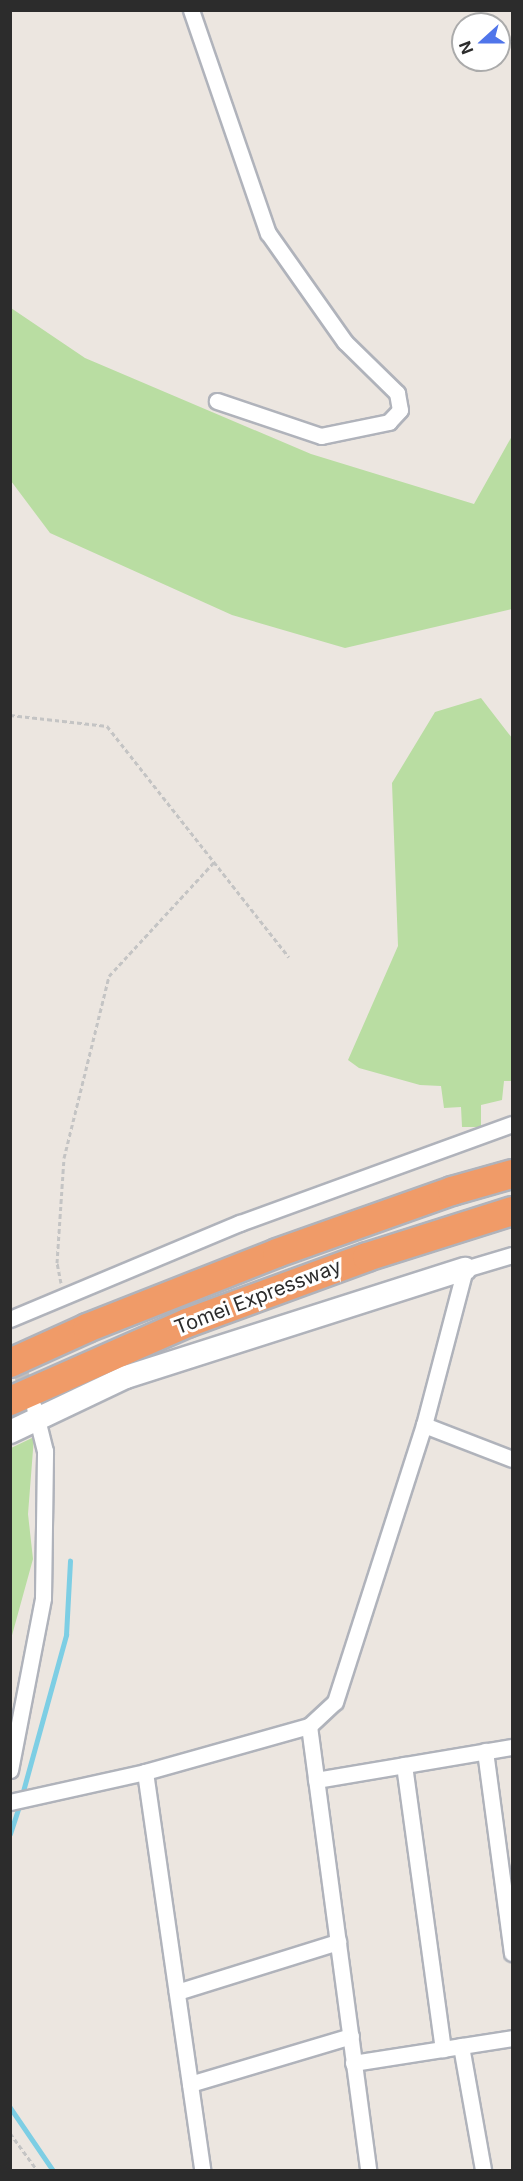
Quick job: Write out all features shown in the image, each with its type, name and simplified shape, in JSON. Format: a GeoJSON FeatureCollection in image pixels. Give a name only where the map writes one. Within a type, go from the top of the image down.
{"type":"FeatureCollection","features":[{"type":"Feature","properties":{"kind":"highway","name":"Tomei Expressway"},"geometry":{"type":"LineString","coordinates":[[10,1363],[87,1328],[277,1253],[452,1191],[513,1174]]}},
{"type":"Feature","properties":{"kind":"highway","name":"Tomei Expressway"},"geometry":{"type":"LineString","coordinates":[[27,1410],[187,1323],[367,1257],[513,1211]]}},
{"type":"Feature","properties":{"kind":"street"},"geometry":{"type":"LineString","coordinates":[[191,10],[268,233],[345,342],[397,393],[400,410],[388,422],[321,436],[217,400]]}},
{"type":"Feature","properties":{"kind":"street"},"geometry":{"type":"LineString","coordinates":[[10,1319],[240,1223],[513,1124]]}},
{"type":"Feature","properties":{"kind":"street"},"geometry":{"type":"LineString","coordinates":[[10,1432],[27,1410],[513,1255]]}},
{"type":"Feature","properties":{"kind":"street"},"geometry":{"type":"LineString","coordinates":[[10,1802],[145,1772],[309,1726],[335,1702],[424,1425],[465,1269]]}},
{"type":"Feature","properties":{"kind":"street"},"geometry":{"type":"LineString","coordinates":[[10,1770],[43,1598],[45,1451],[27,1410]]}},
{"type":"Feature","properties":{"kind":"street"},"geometry":{"type":"LineString","coordinates":[[424,1425],[513,1459]]}},
{"type":"Feature","properties":{"kind":"street"},"geometry":{"type":"LineString","coordinates":[[309,1726],[368,2170]]}},
{"type":"Feature","properties":{"kind":"street"},"geometry":{"type":"LineString","coordinates":[[316,1780],[513,1747]]}},
{"type":"Feature","properties":{"kind":"street"},"geometry":{"type":"LineString","coordinates":[[485,1751],[513,1953]]}},
{"type":"Feature","properties":{"kind":"street"},"geometry":{"type":"LineString","coordinates":[[404,1765],[442,2049]]}},
{"type":"Feature","properties":{"kind":"street"},"geometry":{"type":"LineString","coordinates":[[145,1772],[202,2170]]}},
{"type":"Feature","properties":{"kind":"street"},"geometry":{"type":"LineString","coordinates":[[177,1992],[338,1942]]}},
{"type":"Feature","properties":{"kind":"street"},"geometry":{"type":"LineString","coordinates":[[190,2084],[351,2036]]}},
{"type":"Feature","properties":{"kind":"street"},"geometry":{"type":"LineString","coordinates":[[353,2063],[513,2038]]}},
{"type":"Feature","properties":{"kind":"street"},"geometry":{"type":"LineString","coordinates":[[461,2046],[483,2170]]}},
{"type":"Feature","properties":{"kind":"path"},"geometry":{"type":"LineString","coordinates":[[10,715],[107,726],[289,957]]}},
{"type":"Feature","properties":{"kind":"path"},"geometry":{"type":"LineString","coordinates":[[63,1295],[57,1263],[64,1158],[109,976],[215,861]]}},
{"type":"Feature","properties":{"kind":"path"},"geometry":{"type":"LineString","coordinates":[[10,2133],[37,2170]]}},
{"type":"Feature","properties":{"kind":"green space"},"geometry":{"type":"Polygon","coordinates":[[[11,308],[85,358],[311,454],[474,504],[512,436],[512,609],[345,648],[232,615],[50,533],[11,481],[11,308]]]}},
{"type":"Feature","properties":{"kind":"green space"},"geometry":{"type":"Polygon","coordinates":[[[481,698],[512,738],[512,1081],[504,1081],[502,1100],[481,1105],[481,1127],[462,1127],[461,1107],[444,1108],[441,1086],[420,1085],[359,1068],[348,1060],[398,946],[392,783],[435,712],[481,698]]]}},
{"type":"Feature","properties":{"kind":"green space"},"geometry":{"type":"Polygon","coordinates":[[[34,1437],[28,1514],[33,1559],[11,1639],[11,1448],[34,1437]]]}},
{"type":"Feature","properties":{"kind":"waterway"},"geometry":{"type":"LineString","coordinates":[[22,1795],[66,1635],[70,1561]]}},
{"type":"Feature","properties":{"kind":"waterway"},"geometry":{"type":"LineString","coordinates":[[10,1834],[20,1803]]}},
{"type":"Feature","properties":{"kind":"waterway"},"geometry":{"type":"LineString","coordinates":[[10,2107],[53,2170]]}},
{"type":"Feature","properties":{"kind":"tunnel"},"geometry":{"type":"LineString","coordinates":[[10,1345],[31,1399]]}}]}
